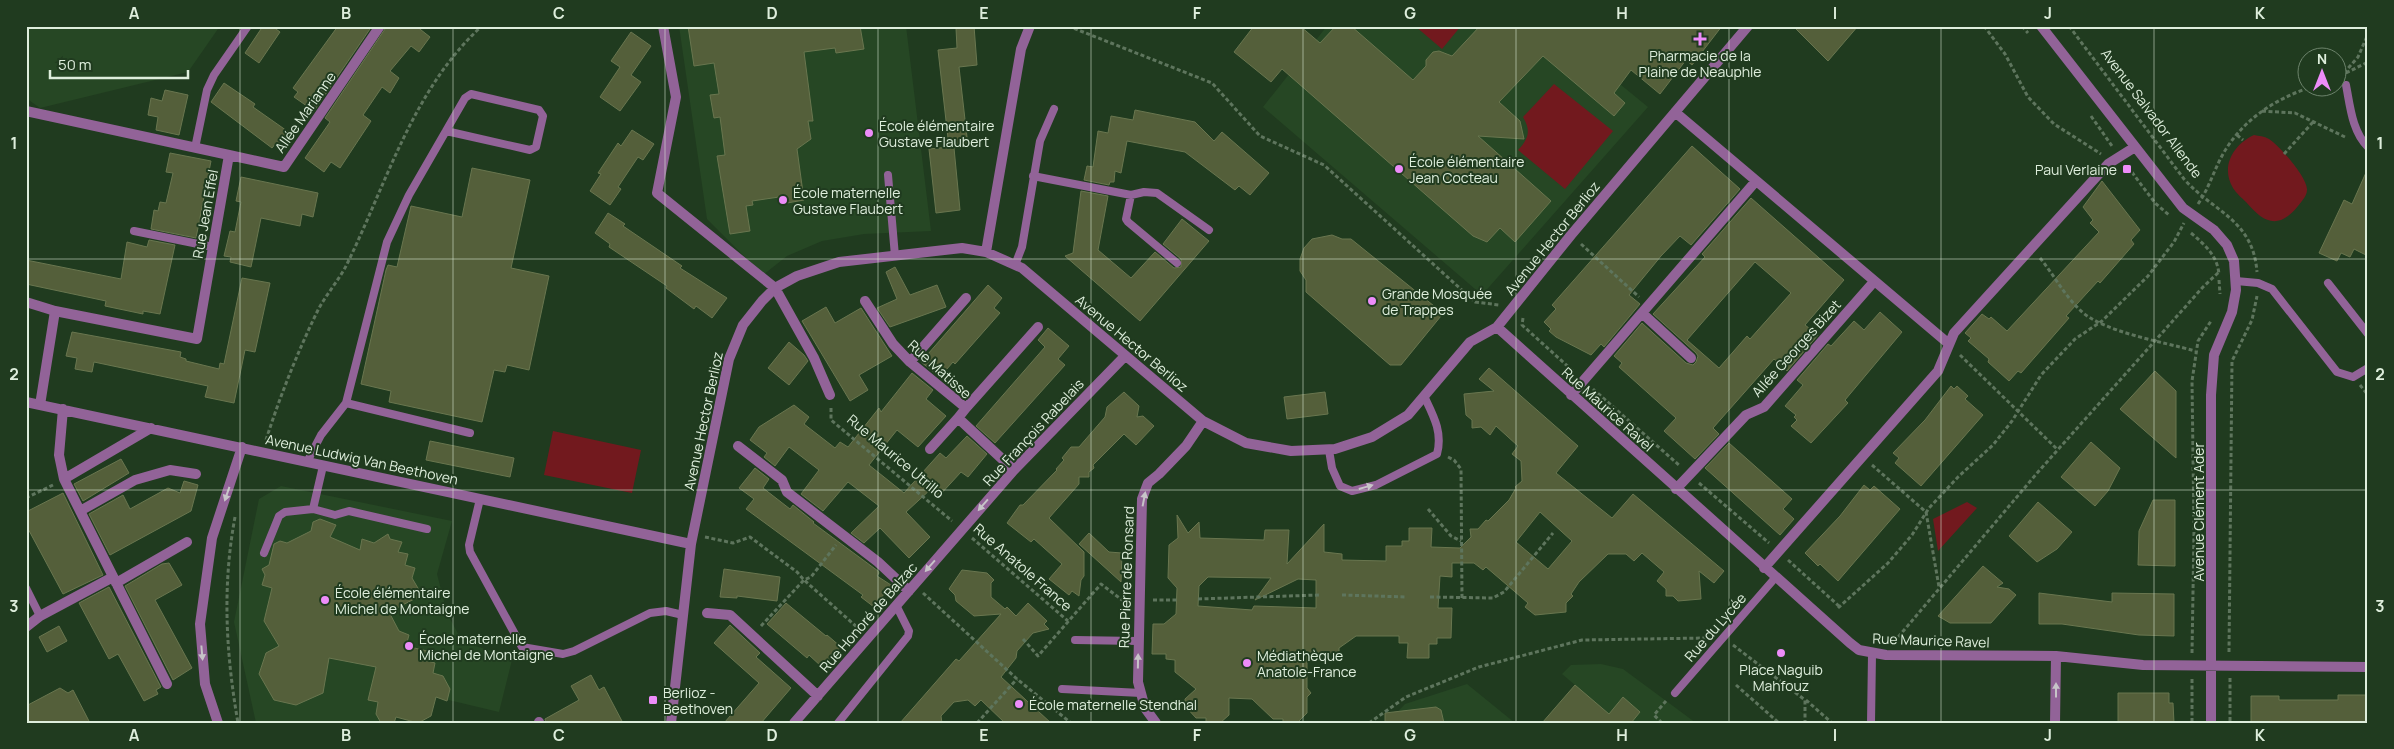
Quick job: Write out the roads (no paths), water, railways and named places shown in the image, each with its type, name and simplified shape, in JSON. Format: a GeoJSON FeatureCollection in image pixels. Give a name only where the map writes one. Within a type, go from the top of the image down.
{"type":"FeatureCollection","features":[{"type":"Feature","properties":{"kind":"street","name":"Allée Marianne"},"geometry":{"type":"LineString","coordinates":[[229,155],[284,167],[380,26]]}},
{"type":"Feature","properties":{"kind":"street"},"geometry":{"type":"LineString","coordinates":[[663,26],[676,97],[657,193],[775,288],[814,358],[830,395]]}},
{"type":"Feature","properties":{"kind":"street"},"geometry":{"type":"LineString","coordinates":[[986,252],[1021,49],[1030,26]]}},
{"type":"Feature","properties":{"kind":"street","name":"Avenue Hector Berlioz"},"geometry":{"type":"LineString","coordinates":[[671,723],[692,540],[729,359],[743,325],[775,288],[797,276],[839,262],[962,248],[986,252],[1022,268],[1203,421],[1246,444],[1291,451],[1329,450],[1372,437],[1408,415],[1470,342],[1497,327],[1571,235],[1748,26]]}},
{"type":"Feature","properties":{"kind":"street"},"geometry":{"type":"LineString","coordinates":[[2041,26],[2183,208],[2222,238],[2234,260],[2236,281]]}},
{"type":"Feature","properties":{"kind":"street","name":"Rue Jean Effel"},"geometry":{"type":"LineString","coordinates":[[26,111],[229,155],[197,339],[55,311],[26,302]]}},
{"type":"Feature","properties":{"kind":"street"},"geometry":{"type":"LineString","coordinates":[[1675,112],[1949,344]]}},
{"type":"Feature","properties":{"kind":"street"},"geometry":{"type":"LineString","coordinates":[[1764,568],[1938,371],[1954,334],[2108,164],[2135,147]]}},
{"type":"Feature","properties":{"kind":"street"},"geometry":{"type":"LineString","coordinates":[[1571,395],[1756,181]]}},
{"type":"Feature","properties":{"kind":"street","name":"Avenue Clément Ader"},"geometry":{"type":"LineString","coordinates":[[2210,723],[2211,395],[2214,355],[2233,305],[2236,281]]}},
{"type":"Feature","properties":{"kind":"street","name":"Allée Georges Bizet"},"geometry":{"type":"LineString","coordinates":[[1676,489],[1746,415],[1764,407],[1871,285]]}},
{"type":"Feature","properties":{"kind":"street"},"geometry":{"type":"LineString","coordinates":[[910,362],[966,298]]}},
{"type":"Feature","properties":{"kind":"street","name":"Rue Matisse"},"geometry":{"type":"LineString","coordinates":[[866,301],[894,344],[910,362],[966,408],[958,418],[1014,470]]}},
{"type":"Feature","properties":{"kind":"street"},"geometry":{"type":"LineString","coordinates":[[1645,309],[1691,358]]}},
{"type":"Feature","properties":{"kind":"street"},"geometry":{"type":"LineString","coordinates":[[40,404],[55,311]]}},
{"type":"Feature","properties":{"kind":"street"},"geometry":{"type":"LineString","coordinates":[[966,408],[1038,327]]}},
{"type":"Feature","properties":{"kind":"street","name":"Rue Maurice Ravel"},"geometry":{"type":"LineString","coordinates":[[1497,327],[1775,578],[1859,650],[1872,654],[1886,655],[2056,656],[2143,665],[2368,667]]}},
{"type":"Feature","properties":{"kind":"street","name":"Rue François Rabelais"},"geometry":{"type":"LineString","coordinates":[[962,529],[1014,470],[1125,356]]}},
{"type":"Feature","properties":{"kind":"street","name":"Avenue Ludwig Van Beethoven"},"geometry":{"type":"LineString","coordinates":[[26,402],[480,499],[692,540]]}},
{"type":"Feature","properties":{"kind":"street"},"geometry":{"type":"LineString","coordinates":[[63,409],[59,455],[64,479],[167,684]]}},
{"type":"Feature","properties":{"kind":"street"},"geometry":{"type":"LineString","coordinates":[[930,449],[958,418]]}},
{"type":"Feature","properties":{"kind":"street","name":"Rue Pierre de Ronsard"},"geometry":{"type":"LineString","coordinates":[[1156,723],[1145,708],[1138,682],[1142,499],[1148,483],[1186,446],[1203,421]]}},
{"type":"Feature","properties":{"kind":"street"},"geometry":{"type":"LineString","coordinates":[[64,479],[151,428]]}},
{"type":"Feature","properties":{"kind":"street"},"geometry":{"type":"LineString","coordinates":[[738,446],[782,480],[787,492],[911,588]]}},
{"type":"Feature","properties":{"kind":"street"},"geometry":{"type":"LineString","coordinates":[[218,723],[205,684],[200,624],[212,538],[242,447]]}},
{"type":"Feature","properties":{"kind":"street"},"geometry":{"type":"LineString","coordinates":[[80,511],[136,480],[170,470],[196,474]]}},
{"type":"Feature","properties":{"kind":"street","name":"Rue Honoré de Balzac"},"geometry":{"type":"LineString","coordinates":[[794,723],[962,529]]}},
{"type":"Feature","properties":{"kind":"street"},"geometry":{"type":"LineString","coordinates":[[26,627],[40,616],[187,542]]}},
{"type":"Feature","properties":{"kind":"street"},"geometry":{"type":"LineString","coordinates":[[707,613],[730,615],[818,696]]}},
{"type":"Feature","properties":{"kind":"street"},"geometry":{"type":"LineString","coordinates":[[2055,723],[2056,656]]}},
{"type":"Feature","properties":{"kind":"lane"},"geometry":{"type":"LineString","coordinates":[[195,148],[207,90],[214,74],[248,26]]}},
{"type":"Feature","properties":{"kind":"lane"},"geometry":{"type":"LineString","coordinates":[[2346,85],[2354,121],[2366,146]]}},
{"type":"Feature","properties":{"kind":"lane"},"geometry":{"type":"LineString","coordinates":[[307,462],[321,435],[346,403],[387,242],[409,195],[465,98],[471,94],[539,110],[543,116],[536,147],[530,150],[446,131]]}},
{"type":"Feature","properties":{"kind":"lane"},"geometry":{"type":"LineString","coordinates":[[1015,265],[1022,247],[1032,176],[1040,141],[1054,109]]}},
{"type":"Feature","properties":{"kind":"lane"},"geometry":{"type":"LineString","coordinates":[[888,175],[896,256]]}},
{"type":"Feature","properties":{"kind":"lane"},"geometry":{"type":"LineString","coordinates":[[1032,176],[1131,195],[1144,192],[1157,193],[1209,230]]}},
{"type":"Feature","properties":{"kind":"lane"},"geometry":{"type":"LineString","coordinates":[[1131,195],[1126,219],[1128,222],[1177,263]]}},
{"type":"Feature","properties":{"kind":"lane"},"geometry":{"type":"LineString","coordinates":[[134,231],[213,247]]}},
{"type":"Feature","properties":{"kind":"lane"},"geometry":{"type":"LineString","coordinates":[[2236,281],[2258,283],[2272,289],[2337,372],[2353,377],[2368,368]]}},
{"type":"Feature","properties":{"kind":"lane"},"geometry":{"type":"LineString","coordinates":[[2328,283],[2368,334]]}},
{"type":"Feature","properties":{"kind":"lane"},"geometry":{"type":"LineString","coordinates":[[1329,450],[1332,468],[1340,486],[1352,491],[1376,484],[1437,454],[1440,445],[1438,427],[1424,396]]}},
{"type":"Feature","properties":{"kind":"lane"},"geometry":{"type":"LineString","coordinates":[[346,403],[470,433]]}},
{"type":"Feature","properties":{"kind":"lane"},"geometry":{"type":"LineString","coordinates":[[313,509],[323,466]]}},
{"type":"Feature","properties":{"kind":"lane"},"geometry":{"type":"LineString","coordinates":[[480,499],[469,545],[470,552],[522,647],[562,654],[574,651],[650,613],[666,611],[683,615]]}},
{"type":"Feature","properties":{"kind":"lane"},"geometry":{"type":"LineString","coordinates":[[264,552],[279,516],[285,512],[313,509],[335,514],[349,511],[427,529]]}},
{"type":"Feature","properties":{"kind":"lane","name":"Rue du Lycée"},"geometry":{"type":"LineString","coordinates":[[1675,693],[1775,578]]}},
{"type":"Feature","properties":{"kind":"lane"},"geometry":{"type":"LineString","coordinates":[[26,588],[40,616]]}},
{"type":"Feature","properties":{"kind":"lane"},"geometry":{"type":"LineString","coordinates":[[838,723],[908,636],[909,631],[896,605]]}},
{"type":"Feature","properties":{"kind":"lane"},"geometry":{"type":"LineString","coordinates":[[1075,640],[1138,641]]}},
{"type":"Feature","properties":{"kind":"lane"},"geometry":{"type":"LineString","coordinates":[[1871,723],[1872,654]]}},
{"type":"Feature","properties":{"kind":"lane"},"geometry":{"type":"LineString","coordinates":[[1062,689],[1141,693]]}},
{"type":"Feature","properties":{"kind":"place","name":"Pharmacie de la Plaine de Neauphle"},"geometry":{"type":"Point","coordinates":[1700,39]}},
{"type":"Feature","properties":{"kind":"place","name":"École élémentaire Gustave Flaubert"},"geometry":{"type":"Point","coordinates":[869,133]}},
{"type":"Feature","properties":{"kind":"place","name":"École élémentaire Jean Cocteau"},"geometry":{"type":"Point","coordinates":[1399,169]}},
{"type":"Feature","properties":{"kind":"place","name":"Paul Verlaine"},"geometry":{"type":"Point","coordinates":[2127,169]}},
{"type":"Feature","properties":{"kind":"place","name":"École maternelle Gustave Flaubert"},"geometry":{"type":"Point","coordinates":[783,200]}},
{"type":"Feature","properties":{"kind":"place","name":"Grande Mosquée de Trappes"},"geometry":{"type":"Point","coordinates":[1372,301]}},
{"type":"Feature","properties":{"kind":"place","name":"École élémentaire Michel de Montaigne"},"geometry":{"type":"Point","coordinates":[325,600]}},
{"type":"Feature","properties":{"kind":"place","name":"École maternelle Michel de Montaigne"},"geometry":{"type":"Point","coordinates":[409,646]}},
{"type":"Feature","properties":{"kind":"place","name":"Place Naguib Mahfouz"},"geometry":{"type":"Point","coordinates":[1781,653]}},
{"type":"Feature","properties":{"kind":"place","name":"Médiathèque Anatole-France"},"geometry":{"type":"Point","coordinates":[1247,663]}},
{"type":"Feature","properties":{"kind":"place","name":"Berlioz - Beethoven"},"geometry":{"type":"Point","coordinates":[653,700]}},
{"type":"Feature","properties":{"kind":"place","name":"École maternelle Stendhal"},"geometry":{"type":"Point","coordinates":[1019,704]}}]}
